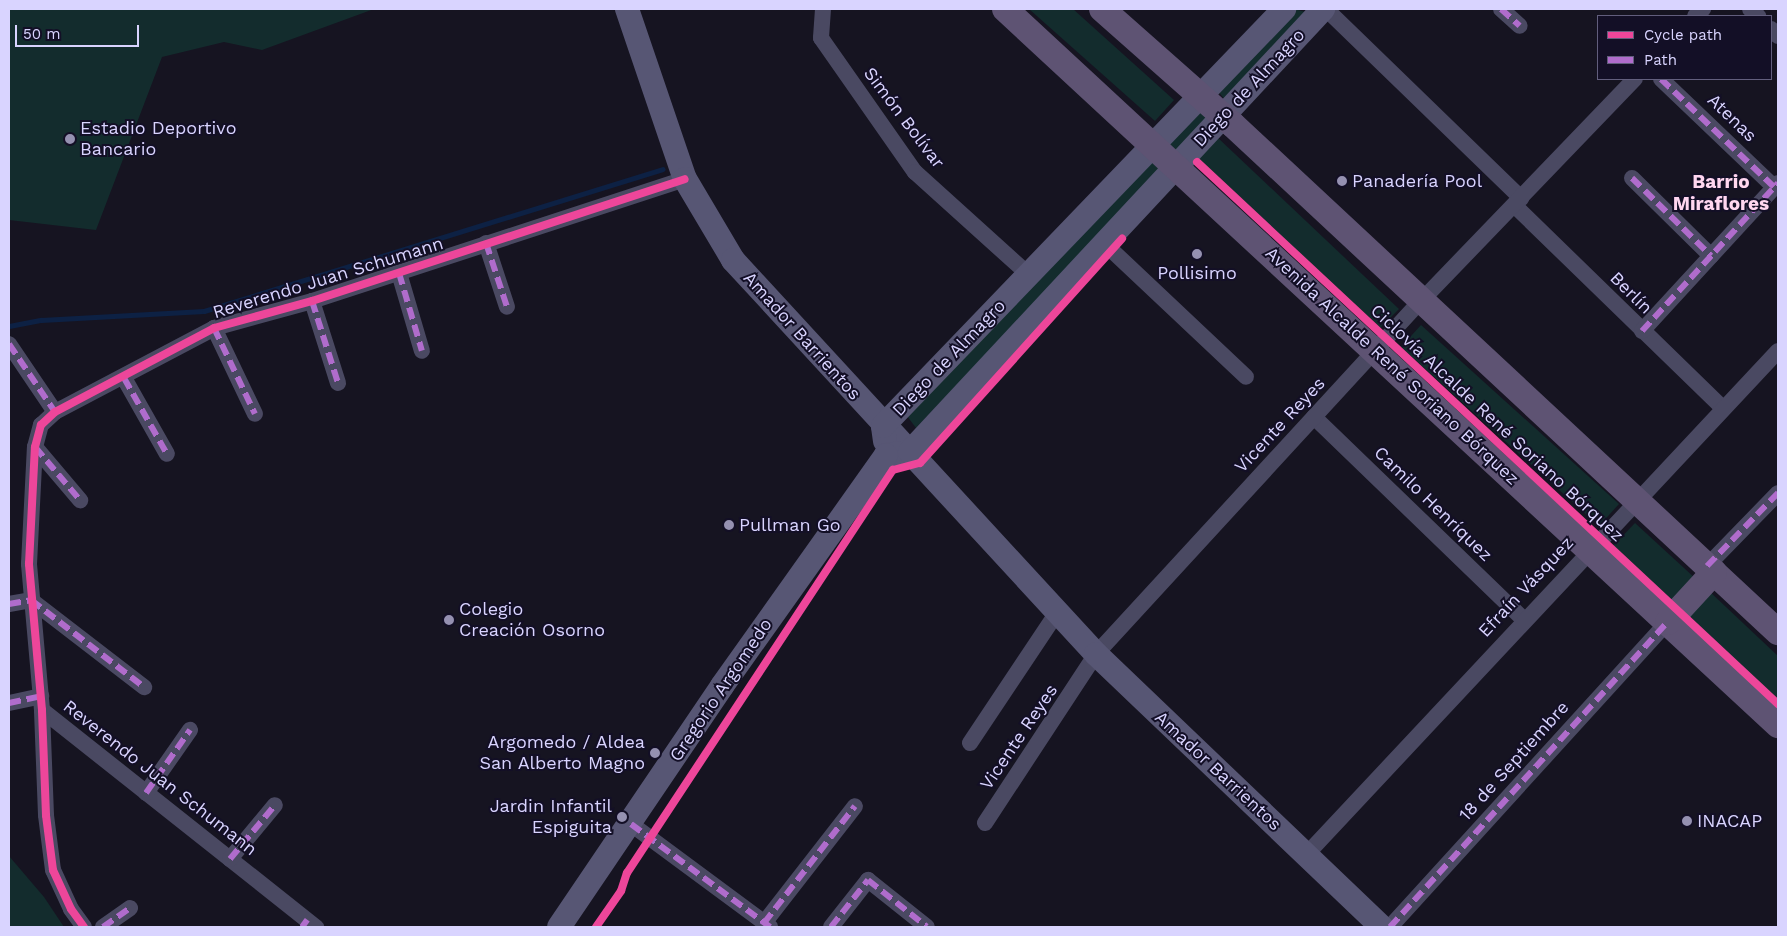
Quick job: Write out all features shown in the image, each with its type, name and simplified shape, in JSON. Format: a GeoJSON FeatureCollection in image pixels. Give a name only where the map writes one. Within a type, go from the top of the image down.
{"type":"FeatureCollection","features":[{"type":"Feature","properties":{"kind":"main road","name":"Amador Barrientos"},"geometry":{"type":"LineString","coordinates":[[627,9],[685,179],[733,260],[1096,654],[1382,927]]}},
{"type":"Feature","properties":{"kind":"main road","name":"Avenida Alcalde René Soriano Bórquez"},"geometry":{"type":"LineString","coordinates":[[1005,9],[1778,725]]}},
{"type":"Feature","properties":{"kind":"main road"},"geometry":{"type":"LineString","coordinates":[[1102,9],[1223,116],[1710,569],[1776,627]]}},
{"type":"Feature","properties":{"kind":"main road","name":"Diego de Almagro"},"geometry":{"type":"LineString","coordinates":[[886,455],[884,426],[1284,9]]}},
{"type":"Feature","properties":{"kind":"main road","name":"Diego de Almagro"},"geometry":{"type":"LineString","coordinates":[[910,452],[1325,9]]}},
{"type":"Feature","properties":{"kind":"main road"},"geometry":{"type":"LineString","coordinates":[[1028,275],[1053,298]]}},
{"type":"Feature","properties":{"kind":"main road"},"geometry":{"type":"LineString","coordinates":[[886,455],[910,452]]}},
{"type":"Feature","properties":{"kind":"main road","name":"Gregorio Argomedo"},"geometry":{"type":"LineString","coordinates":[[559,927],[631,824],[722,686],[886,455]]}},
{"type":"Feature","properties":{"kind":"main road"},"geometry":{"type":"LineString","coordinates":[[1668,622],[1710,569]]}},
{"type":"Feature","properties":{"kind":"street","name":"Simón Bolívar"},"geometry":{"type":"LineString","coordinates":[[823,9],[821,38],[914,172],[1028,275]]}},
{"type":"Feature","properties":{"kind":"street","name":"Berlín"},"geometry":{"type":"LineString","coordinates":[[1325,9],[1517,201],[1642,331],[1723,408]]}},
{"type":"Feature","properties":{"kind":"street"},"geometry":{"type":"LineString","coordinates":[[1501,9],[1520,26]]}},
{"type":"Feature","properties":{"kind":"street","name":"Vicente Reyes"},"geometry":{"type":"LineString","coordinates":[[985,823],[1096,654],[1422,300],[1634,80]]}},
{"type":"Feature","properties":{"kind":"street","name":"Atenas"},"geometry":{"type":"LineString","coordinates":[[1662,80],[1776,185]]}},
{"type":"Feature","properties":{"kind":"street"},"geometry":{"type":"LineString","coordinates":[[1632,178],[1711,256]]}},
{"type":"Feature","properties":{"kind":"street","name":"Reverendo Juan Schumann"},"geometry":{"type":"LineString","coordinates":[[308,925],[230,859],[146,793],[41,703],[29,564],[35,446],[41,425],[54,412],[124,378],[214,328],[312,301],[685,179]]}},
{"type":"Feature","properties":{"kind":"street"},"geometry":{"type":"LineString","coordinates":[[1642,331],[1776,185]]}},
{"type":"Feature","properties":{"kind":"street"},"geometry":{"type":"LineString","coordinates":[[486,243],[507,307]]}},
{"type":"Feature","properties":{"kind":"street"},"geometry":{"type":"LineString","coordinates":[[1104,243],[1246,377]]}},
{"type":"Feature","properties":{"kind":"street"},"geometry":{"type":"LineString","coordinates":[[399,273],[422,350]]}},
{"type":"Feature","properties":{"kind":"street"},"geometry":{"type":"LineString","coordinates":[[312,301],[338,383]]}},
{"type":"Feature","properties":{"kind":"street"},"geometry":{"type":"LineString","coordinates":[[214,328],[255,414]]}},
{"type":"Feature","properties":{"kind":"street"},"geometry":{"type":"LineString","coordinates":[[9,344],[54,412]]}},
{"type":"Feature","properties":{"kind":"street","name":"Efraín Vásquez"},"geometry":{"type":"LineString","coordinates":[[1307,854],[1523,619],[1778,350]]}},
{"type":"Feature","properties":{"kind":"street"},"geometry":{"type":"LineString","coordinates":[[124,378],[167,454]]}},
{"type":"Feature","properties":{"kind":"street","name":"Camilo Henríquez"},"geometry":{"type":"LineString","coordinates":[[1314,417],[1523,619]]}},
{"type":"Feature","properties":{"kind":"street"},"geometry":{"type":"LineString","coordinates":[[35,446],[80,500]]}},
{"type":"Feature","properties":{"kind":"street"},"geometry":{"type":"LineString","coordinates":[[1710,569],[1778,492]]}},
{"type":"Feature","properties":{"kind":"street"},"geometry":{"type":"LineString","coordinates":[[9,604],[31,600],[144,687]]}},
{"type":"Feature","properties":{"kind":"street"},"geometry":{"type":"LineString","coordinates":[[970,743],[1058,611]]}},
{"type":"Feature","properties":{"kind":"street","name":"18 de Septiembre"},"geometry":{"type":"LineString","coordinates":[[1390,927],[1668,622]]}},
{"type":"Feature","properties":{"kind":"street"},"geometry":{"type":"LineString","coordinates":[[9,704],[41,703],[53,870],[71,910],[84,927]]}},
{"type":"Feature","properties":{"kind":"street"},"geometry":{"type":"LineString","coordinates":[[146,793],[190,730]]}},
{"type":"Feature","properties":{"kind":"street"},"geometry":{"type":"LineString","coordinates":[[230,859],[275,805]]}},
{"type":"Feature","properties":{"kind":"street"},"geometry":{"type":"LineString","coordinates":[[631,824],[767,925],[855,806]]}},
{"type":"Feature","properties":{"kind":"street"},"geometry":{"type":"LineString","coordinates":[[831,927],[868,880],[927,927]]}},
{"type":"Feature","properties":{"kind":"street"},"geometry":{"type":"LineString","coordinates":[[103,927],[130,908]]}},
{"type":"Feature","properties":{"kind":"green space","name":"Estadio Deportivo Bancario"},"geometry":{"type":"Polygon","coordinates":[[[9,9],[374,9],[262,50],[224,42],[162,57],[96,230],[9,220],[9,9]]]}},
{"type":"Feature","properties":{"kind":"green space"},"geometry":{"type":"Polygon","coordinates":[[[1029,9],[1073,9],[1174,100],[1155,121],[1029,9]]]}},
{"type":"Feature","properties":{"kind":"green space"},"geometry":{"type":"Polygon","coordinates":[[[1294,9],[1309,13],[1226,101],[1217,90],[1294,9]]]}},
{"type":"Feature","properties":{"kind":"green space"},"geometry":{"type":"Polygon","coordinates":[[[1201,106],[1210,115],[1174,153],[1165,145],[1201,106]]]}},
{"type":"Feature","properties":{"kind":"green space"},"geometry":{"type":"Polygon","coordinates":[[[1217,137],[1399,309],[1376,332],[1194,161],[1217,137]]]}},
{"type":"Feature","properties":{"kind":"green space"},"geometry":{"type":"Polygon","coordinates":[[[1152,161],[1161,169],[916,428],[907,416],[1152,161]]]}},
{"type":"Feature","properties":{"kind":"green space"},"geometry":{"type":"Polygon","coordinates":[[[1421,325],[1619,504],[1599,526],[1401,347],[1421,325]]]}},
{"type":"Feature","properties":{"kind":"green space"},"geometry":{"type":"Polygon","coordinates":[[[1635,523],[1696,579],[1673,603],[1613,546],[1635,523]]]}},
{"type":"Feature","properties":{"kind":"green space"},"geometry":{"type":"Polygon","coordinates":[[[1709,591],[1778,656],[1778,701],[1686,614],[1709,591]]]}},
{"type":"Feature","properties":{"kind":"green space"},"geometry":{"type":"Polygon","coordinates":[[[9,856],[44,897],[64,927],[9,927],[9,856]]]}},
{"type":"Feature","properties":{"kind":"waterway"},"geometry":{"type":"LineString","coordinates":[[9,326],[41,320],[204,311],[663,169]]}},
{"type":"Feature","properties":{"kind":"marked path"},"geometry":{"type":"LineString","coordinates":[[1501,9],[1520,26]]}},
{"type":"Feature","properties":{"kind":"marked path"},"geometry":{"type":"LineString","coordinates":[[1662,80],[1774,187]]}},
{"type":"Feature","properties":{"kind":"marked path"},"geometry":{"type":"LineString","coordinates":[[1632,178],[1711,256]]}},
{"type":"Feature","properties":{"kind":"marked path"},"geometry":{"type":"LineString","coordinates":[[1642,331],[1778,183]]}},
{"type":"Feature","properties":{"kind":"marked path"},"geometry":{"type":"LineString","coordinates":[[486,243],[507,307]]}},
{"type":"Feature","properties":{"kind":"marked path"},"geometry":{"type":"LineString","coordinates":[[399,273],[422,351]]}},
{"type":"Feature","properties":{"kind":"marked path"},"geometry":{"type":"LineString","coordinates":[[312,301],[338,383]]}},
{"type":"Feature","properties":{"kind":"marked path"},"geometry":{"type":"LineString","coordinates":[[214,328],[255,414]]}},
{"type":"Feature","properties":{"kind":"marked path"},"geometry":{"type":"LineString","coordinates":[[9,344],[55,412]]}},
{"type":"Feature","properties":{"kind":"marked path"},"geometry":{"type":"LineString","coordinates":[[124,378],[167,454]]}},
{"type":"Feature","properties":{"kind":"marked path"},"geometry":{"type":"LineString","coordinates":[[35,447],[80,500]]}},
{"type":"Feature","properties":{"kind":"marked path"},"geometry":{"type":"LineString","coordinates":[[1707,566],[1778,493]]}},
{"type":"Feature","properties":{"kind":"marked path"},"geometry":{"type":"LineString","coordinates":[[9,604],[31,600],[144,687]]}},
{"type":"Feature","properties":{"kind":"marked path"},"geometry":{"type":"LineString","coordinates":[[1390,927],[1668,622]]}},
{"type":"Feature","properties":{"kind":"marked path"},"geometry":{"type":"LineString","coordinates":[[9,703],[41,696]]}},
{"type":"Feature","properties":{"kind":"marked path"},"geometry":{"type":"LineString","coordinates":[[146,793],[190,730]]}},
{"type":"Feature","properties":{"kind":"marked path"},"geometry":{"type":"LineString","coordinates":[[230,859],[275,805]]}},
{"type":"Feature","properties":{"kind":"marked path"},"geometry":{"type":"LineString","coordinates":[[764,923],[855,806]]}},
{"type":"Feature","properties":{"kind":"marked path"},"geometry":{"type":"LineString","coordinates":[[631,824],[770,927]]}},
{"type":"Feature","properties":{"kind":"marked path"},"geometry":{"type":"LineString","coordinates":[[831,927],[868,880],[927,927]]}},
{"type":"Feature","properties":{"kind":"marked path"},"geometry":{"type":"LineString","coordinates":[[103,927],[130,908]]}},
{"type":"Feature","properties":{"kind":"marked path"},"geometry":{"type":"LineString","coordinates":[[302,927],[307,920]]}},
{"type":"Feature","properties":{"kind":"cycle path","name":"Ciclovía Alcalde René Soriano Bórquez"},"geometry":{"type":"LineString","coordinates":[[1197,162],[1778,704]]}},
{"type":"Feature","properties":{"kind":"cycle path"},"geometry":{"type":"LineString","coordinates":[[84,927],[71,909],[53,870],[46,815],[42,710],[29,564],[35,447],[41,425],[55,412],[214,328],[312,301],[685,179]]}},
{"type":"Feature","properties":{"kind":"cycle path"},"geometry":{"type":"LineString","coordinates":[[596,927],[621,891],[627,873],[893,470],[920,463],[1122,239]]}},
{"type":"Feature","properties":{"kind":"place","name":"Estadio Deportivo Bancario"},"geometry":{"type":"Point","coordinates":[70,139]}},
{"type":"Feature","properties":{"kind":"place","name":"Panadería Pool"},"geometry":{"type":"Point","coordinates":[1342,181]}},
{"type":"Feature","properties":{"kind":"place","name":"Pollisimo"},"geometry":{"type":"Point","coordinates":[1197,254]}},
{"type":"Feature","properties":{"kind":"place","name":"Pullman Go"},"geometry":{"type":"Point","coordinates":[729,525]}},
{"type":"Feature","properties":{"kind":"place","name":"Colegio Creación Osorno"},"geometry":{"type":"Point","coordinates":[449,620]}},
{"type":"Feature","properties":{"kind":"place","name":"Argomedo / Aldea San Alberto Magno"},"geometry":{"type":"Point","coordinates":[655,753]}},
{"type":"Feature","properties":{"kind":"place","name":"Jardin Infantil Espiguita"},"geometry":{"type":"Point","coordinates":[622,817]}},
{"type":"Feature","properties":{"kind":"place","name":"INACAP"},"geometry":{"type":"Point","coordinates":[1687,821]}},
{"type":"Feature","properties":{"kind":"district","name":"Barrio Miraflores"},"geometry":{"type":"Point","coordinates":[1721,193]}}]}
